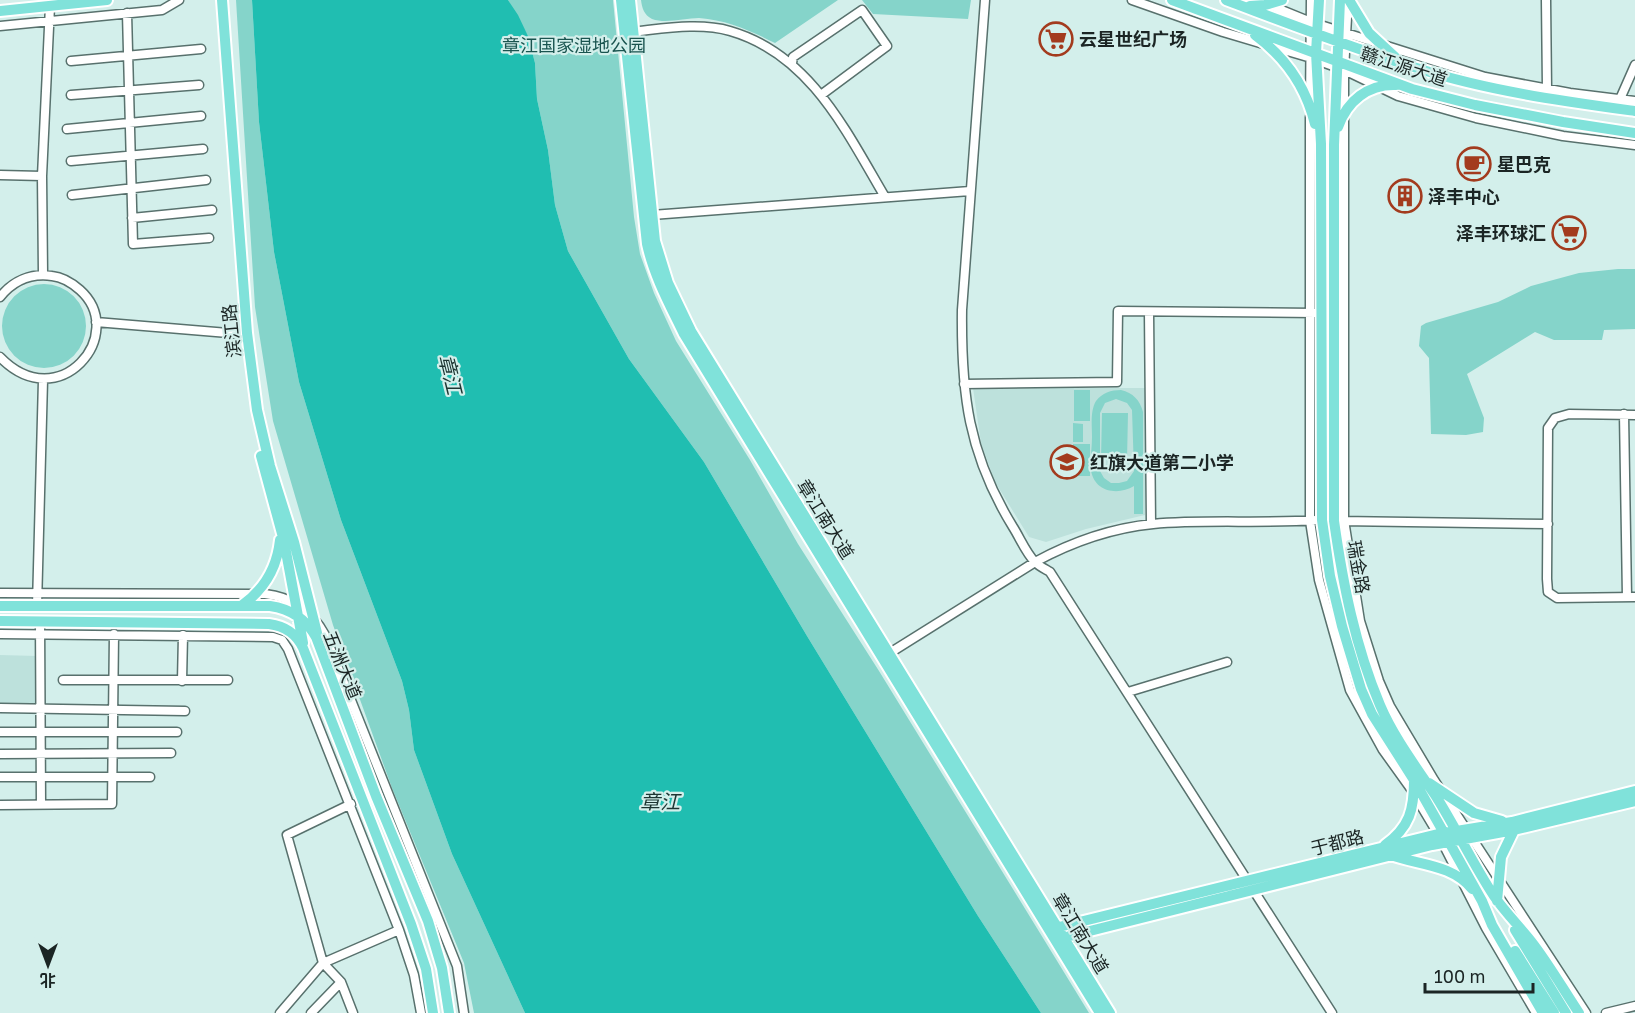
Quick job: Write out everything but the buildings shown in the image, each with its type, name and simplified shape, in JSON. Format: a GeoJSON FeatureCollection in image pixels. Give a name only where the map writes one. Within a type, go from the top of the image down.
{"type":"FeatureCollection","features":[{"type":"Feature","properties":{"kind":"main road"},"geometry":{"type":"LineString","coordinates":[[0,11],[107,0]]}},
{"type":"Feature","properties":{"kind":"main road","name":"滨江路"},"geometry":{"type":"LineString","coordinates":[[216,0],[240,334],[250,412],[302,615]]}},
{"type":"Feature","properties":{"kind":"main road","name":"滨江路"},"geometry":{"type":"LineString","coordinates":[[222,0],[247,333],[257,410],[270,466],[294,542],[304,584],[302,615]]}},
{"type":"Feature","properties":{"kind":"main road","name":"章江南大道"},"geometry":{"type":"LineString","coordinates":[[621,0],[628,32],[658,258],[668,283],[691,332],[886,656]]}},
{"type":"Feature","properties":{"kind":"main road","name":"章江南大道"},"geometry":{"type":"LineString","coordinates":[[630,0],[628,32],[647,244],[650,260],[662,289],[684,334],[1057,934],[1110,1013]]}},
{"type":"Feature","properties":{"kind":"main road","name":"赣江源大道"},"geometry":{"type":"LineString","coordinates":[[1172,0],[1314,56],[1415,90],[1475,105],[1563,122],[1635,132]]}},
{"type":"Feature","properties":{"kind":"main road","name":"赣江源大道"},"geometry":{"type":"LineString","coordinates":[[1226,0],[1315,27],[1419,69],[1482,85],[1570,102],[1635,111]]}},
{"type":"Feature","properties":{"kind":"main road"},"geometry":{"type":"LineString","coordinates":[[1238,4],[1282,0]]}},
{"type":"Feature","properties":{"kind":"main road","name":"瑞金路"},"geometry":{"type":"LineString","coordinates":[[1319,0],[1314,56],[1321,144],[1316,313],[1316,520],[1342,626],[1361,689],[1372,714],[1414,780],[1496,899],[1532,942],[1579,1013]]}},
{"type":"Feature","properties":{"kind":"main road","name":"瑞金路"},"geometry":{"type":"LineString","coordinates":[[1340,0],[1341,66],[1334,145],[1339,521],[1347,599],[1371,683],[1381,708],[1426,782],[1453,836],[1492,925],[1543,1013]]}},
{"type":"Feature","properties":{"kind":"main road"},"geometry":{"type":"LineString","coordinates":[[1334,145],[1344,114],[1359,96],[1381,87],[1399,86],[1415,90],[1419,69],[1395,57],[1379,44],[1361,23],[1349,0]]}},
{"type":"Feature","properties":{"kind":"main road"},"geometry":{"type":"LineString","coordinates":[[1244,28],[1268,45],[1291,70],[1310,107],[1321,144]]}},
{"type":"Feature","properties":{"kind":"main road"},"geometry":{"type":"LineString","coordinates":[[240,606],[256,594],[269,578],[280,541],[278,521]]}},
{"type":"Feature","properties":{"kind":"main road"},"geometry":{"type":"LineString","coordinates":[[0,606],[270,606],[302,615]]}},
{"type":"Feature","properties":{"kind":"main road"},"geometry":{"type":"LineString","coordinates":[[269,624],[302,615]]}},
{"type":"Feature","properties":{"kind":"main road","name":"五洲大道"},"geometry":{"type":"LineString","coordinates":[[0,621],[269,624],[280,626],[302,615]]}},
{"type":"Feature","properties":{"kind":"main road","name":"五洲大道"},"geometry":{"type":"LineString","coordinates":[[302,615],[322,651],[376,796],[428,921],[442,968],[449,1013]]}},
{"type":"Feature","properties":{"kind":"main road","name":"五洲大道"},"geometry":{"type":"LineString","coordinates":[[302,615],[301,643],[411,924],[426,969],[433,1013]]}},
{"type":"Feature","properties":{"kind":"main road"},"geometry":{"type":"LineString","coordinates":[[1381,848],[1406,824],[1412,810],[1414,780]]}},
{"type":"Feature","properties":{"kind":"main road"},"geometry":{"type":"LineString","coordinates":[[1426,782],[1474,813],[1513,826],[1501,857],[1496,899],[1566,1013]]}},
{"type":"Feature","properties":{"kind":"main road","name":"于都路"},"geometry":{"type":"LineString","coordinates":[[1513,826],[1635,791]]}},
{"type":"Feature","properties":{"kind":"main road","name":"于都路"},"geometry":{"type":"LineString","coordinates":[[1252,886],[1381,848],[1513,826],[1635,801]]}},
{"type":"Feature","properties":{"kind":"main road","name":"于都路"},"geometry":{"type":"LineString","coordinates":[[1057,934],[1252,886],[1391,855],[1453,836]]}},
{"type":"Feature","properties":{"kind":"main road"},"geometry":{"type":"LineString","coordinates":[[1391,855],[1443,869],[1468,884],[1482,901],[1554,1013]]}},
{"type":"Feature","properties":{"kind":"main road","name":"章江南大道"},"geometry":{"type":"LineString","coordinates":[[1057,934],[1100,1013]]}},
{"type":"Feature","properties":{"kind":"street"},"geometry":{"type":"LineString","coordinates":[[0,26],[162,10],[179,0]]}},
{"type":"Feature","properties":{"kind":"street"},"geometry":{"type":"LineString","coordinates":[[985,0],[962,310],[964,384],[971,433],[981,466],[1000,506],[1035,562],[1050,572],[1332,1013]]}},
{"type":"Feature","properties":{"kind":"street"},"geometry":{"type":"LineString","coordinates":[[964,384],[1117,382],[1118,311],[1316,313],[1310,107],[1314,56],[1185,20],[1132,0]]}},
{"type":"Feature","properties":{"kind":"street"},"geometry":{"type":"LineString","coordinates":[[1311,0],[1315,27]]}},
{"type":"Feature","properties":{"kind":"street"},"geometry":{"type":"LineString","coordinates":[[1349,0],[1342,37],[1379,44],[1485,77],[1635,101]]}},
{"type":"Feature","properties":{"kind":"street"},"geometry":{"type":"LineString","coordinates":[[1546,0],[1547,88]]}},
{"type":"Feature","properties":{"kind":"street"},"geometry":{"type":"LineString","coordinates":[[1262,2],[1315,27]]}},
{"type":"Feature","properties":{"kind":"street"},"geometry":{"type":"LineString","coordinates":[[43,274],[42,176],[50,6]]}},
{"type":"Feature","properties":{"kind":"street"},"geometry":{"type":"LineString","coordinates":[[792,63],[793,57],[862,10],[887,46],[821,95]]}},
{"type":"Feature","properties":{"kind":"street"},"geometry":{"type":"LineString","coordinates":[[127,13],[133,244],[209,238]]}},
{"type":"Feature","properties":{"kind":"street"},"geometry":{"type":"LineString","coordinates":[[628,32],[672,28],[729,31],[760,42],[792,63],[821,95],[885,197]]}},
{"type":"Feature","properties":{"kind":"street"},"geometry":{"type":"LineString","coordinates":[[71,61],[201,50]]}},
{"type":"Feature","properties":{"kind":"street"},"geometry":{"type":"LineString","coordinates":[[1620,99],[1635,64]]}},
{"type":"Feature","properties":{"kind":"street"},"geometry":{"type":"LineString","coordinates":[[1341,66],[1398,96],[1476,118],[1563,136],[1635,145]]}},
{"type":"Feature","properties":{"kind":"street"},"geometry":{"type":"LineString","coordinates":[[1341,66],[1344,114],[1346,312],[1339,521],[1360,621],[1379,681],[1390,706],[1444,793],[1461,879],[1486,928],[1536,1013]]}},
{"type":"Feature","properties":{"kind":"street"},"geometry":{"type":"LineString","coordinates":[[71,95],[199,85]]}},
{"type":"Feature","properties":{"kind":"street"},"geometry":{"type":"LineString","coordinates":[[67,129],[201,116]]}},
{"type":"Feature","properties":{"kind":"street"},"geometry":{"type":"LineString","coordinates":[[71,161],[203,149]]}},
{"type":"Feature","properties":{"kind":"street"},"geometry":{"type":"LineString","coordinates":[[0,175],[42,176]]}},
{"type":"Feature","properties":{"kind":"street"},"geometry":{"type":"LineString","coordinates":[[72,195],[206,180]]}},
{"type":"Feature","properties":{"kind":"street"},"geometry":{"type":"LineString","coordinates":[[652,215],[970,191]]}},
{"type":"Feature","properties":{"kind":"street"},"geometry":{"type":"LineString","coordinates":[[132,218],[212,210]]}},
{"type":"Feature","properties":{"kind":"street"},"geometry":{"type":"LineString","coordinates":[[0,297],[13,284],[27,277],[43,274],[58,277],[73,283],[84,294],[92,307],[96,322],[95,340],[88,356],[76,369],[60,377],[43,380],[26,377],[11,369],[0,357]]}},
{"type":"Feature","properties":{"kind":"street"},"geometry":{"type":"LineString","coordinates":[[1149,312],[1150,524]]}},
{"type":"Feature","properties":{"kind":"street"},"geometry":{"type":"LineString","coordinates":[[96,322],[240,334]]}},
{"type":"Feature","properties":{"kind":"street"},"geometry":{"type":"LineString","coordinates":[[37,606],[43,380]]}},
{"type":"Feature","properties":{"kind":"street"},"geometry":{"type":"LineString","coordinates":[[1624,414],[1631,597],[1551,596],[1548,589],[1548,429],[1555,418],[1569,414],[1624,414],[1635,415]]}},
{"type":"Feature","properties":{"kind":"street"},"geometry":{"type":"LineString","coordinates":[[886,656],[1035,562],[1057,550],[1088,539],[1150,524],[1187,521],[1316,520],[1318,580],[1350,690],[1383,750],[1414,794],[1498,880],[1586,1013]]}},
{"type":"Feature","properties":{"kind":"street"},"geometry":{"type":"LineString","coordinates":[[1339,521],[1548,524]]}},
{"type":"Feature","properties":{"kind":"street"},"geometry":{"type":"LineString","coordinates":[[0,593],[273,595],[302,615],[325,635],[457,966],[464,1013]]}},
{"type":"Feature","properties":{"kind":"street"},"geometry":{"type":"LineString","coordinates":[[0,634],[284,637],[302,615]]}},
{"type":"Feature","properties":{"kind":"street"},"geometry":{"type":"LineString","coordinates":[[40,621],[41,804]]}},
{"type":"Feature","properties":{"kind":"street"},"geometry":{"type":"LineString","coordinates":[[0,805],[112,804],[114,634]]}},
{"type":"Feature","properties":{"kind":"street"},"geometry":{"type":"LineString","coordinates":[[182,681],[183,635]]}},
{"type":"Feature","properties":{"kind":"street"},"geometry":{"type":"LineString","coordinates":[[273,636],[279,638],[287,646],[351,804],[399,930],[414,975],[421,1013]]}},
{"type":"Feature","properties":{"kind":"street"},"geometry":{"type":"LineString","coordinates":[[1128,692],[1227,662]]}},
{"type":"Feature","properties":{"kind":"street"},"geometry":{"type":"LineString","coordinates":[[63,680],[228,680]]}},
{"type":"Feature","properties":{"kind":"street"},"geometry":{"type":"LineString","coordinates":[[0,708],[185,711]]}},
{"type":"Feature","properties":{"kind":"street"},"geometry":{"type":"LineString","coordinates":[[0,732],[177,732]]}},
{"type":"Feature","properties":{"kind":"street"},"geometry":{"type":"LineString","coordinates":[[0,754],[171,753]]}},
{"type":"Feature","properties":{"kind":"street"},"geometry":{"type":"LineString","coordinates":[[0,777],[150,777]]}},
{"type":"Feature","properties":{"kind":"street"},"geometry":{"type":"LineString","coordinates":[[351,804],[287,835],[323,963],[341,982],[352,1013]]}},
{"type":"Feature","properties":{"kind":"street"},"geometry":{"type":"LineString","coordinates":[[280,1013],[323,963],[399,930]]}},
{"type":"Feature","properties":{"kind":"street"},"geometry":{"type":"LineString","coordinates":[[311,1013],[341,982]]}},
{"type":"Feature","properties":{"kind":"street"},"geometry":{"type":"LineString","coordinates":[[1606,1013],[1635,1006]]}},
{"type":"Feature","properties":{"kind":"shaded area","name":"红旗大道第二小学"},"geometry":{"type":"Polygon","coordinates":[[[973,388],[1146,388],[1145,515],[1086,529],[1046,542],[1029,537],[995,482],[981,443],[973,388]]]}},
{"type":"Feature","properties":{"kind":"shaded area"},"geometry":{"type":"Polygon","coordinates":[[[0,655],[37,656],[37,705],[0,705],[0,655]]]}},
{"type":"Feature","properties":{"kind":"green space"},"geometry":{"type":"Polygon","coordinates":[[[236,0],[252,0],[259,122],[274,252],[299,382],[341,520],[402,681],[409,710],[414,750],[452,854],[525,1013],[474,1013],[464,963],[392,788],[333,625],[273,421],[255,307],[236,0]]]}},
{"type":"Feature","properties":{"kind":"green space","name":"章江国家湿地公园"},"geometry":{"type":"Polygon","coordinates":[[[508,0],[613,0],[634,217],[640,254],[654,293],[676,341],[750,460],[798,544],[879,671],[1089,1013],[1041,1013],[978,916],[704,462],[629,359],[568,251],[555,205],[548,150],[537,99],[535,63],[528,36],[508,0]]]}},
{"type":"Feature","properties":{"kind":"green space"},"geometry":{"type":"Polygon","coordinates":[[[641,0],[838,0],[775,43],[748,30],[719,21],[699,18],[669,21],[652,19],[644,11],[641,0]]]}},
{"type":"Feature","properties":{"kind":"green space"},"geometry":{"type":"Polygon","coordinates":[[[862,0],[971,0],[968,19],[873,14],[862,0]]]}},
{"type":"Feature","properties":{"kind":"green space"},"geometry":{"type":"Polygon","coordinates":[[[1635,269],[1635,329],[1604,330],[1602,340],[1554,340],[1535,332],[1467,374],[1484,418],[1483,432],[1466,435],[1431,434],[1429,358],[1419,346],[1421,326],[1498,302],[1531,286],[1579,273],[1635,269]]]}},
{"type":"Feature","properties":{"kind":"green space"},"geometry":{"type":"Polygon","coordinates":[[[44,284],[60,287],[74,296],[83,310],[86,326],[83,342],[74,356],[60,365],[44,368],[28,365],[14,356],[5,342],[2,326],[5,310],[14,296],[28,287],[44,284]]]}},
{"type":"Feature","properties":{"kind":"green space"},"geometry":{"type":"Polygon","coordinates":[[[1074,390],[1090,390],[1090,421],[1074,421],[1074,390]]]}},
{"type":"Feature","properties":{"kind":"green space"},"geometry":{"type":"Polygon","coordinates":[[[1121,390],[1138,401],[1143,412],[1143,514],[1134,514],[1134,486],[1121,491],[1108,490],[1097,483],[1091,470],[1094,405],[1104,394],[1121,390]],[[1116,399],[1105,403],[1100,413],[1100,471],[1111,483],[1127,481],[1134,471],[1132,410],[1127,403],[1116,399]]]}},
{"type":"Feature","properties":{"kind":"green space"},"geometry":{"type":"Polygon","coordinates":[[[1102,413],[1128,413],[1127,460],[1101,460],[1102,413]]]}},
{"type":"Feature","properties":{"kind":"green space"},"geometry":{"type":"Polygon","coordinates":[[[1073,423],[1083,424],[1083,442],[1073,442],[1073,423]]]}},
{"type":"Feature","properties":{"kind":"green space"},"geometry":{"type":"Polygon","coordinates":[[[1073,444],[1090,444],[1090,476],[1073,476],[1073,444]]]}},
{"type":"Feature","properties":{"kind":"water","name":"章江"},"geometry":{"type":"Polygon","coordinates":[[[252,0],[508,0],[528,36],[535,63],[537,99],[548,150],[555,205],[568,251],[629,359],[704,462],[978,916],[1041,1013],[525,1013],[452,854],[414,750],[409,710],[402,681],[341,520],[299,382],[274,252],[259,122],[252,0]]]}},
{"type":"Feature","properties":{"kind":"place","name":"云星世纪广场"},"geometry":{"type":"Point","coordinates":[1056,39]}},
{"type":"Feature","properties":{"kind":"place","name":"星巴克"},"geometry":{"type":"Point","coordinates":[1474,164]}},
{"type":"Feature","properties":{"kind":"place","name":"泽丰中心"},"geometry":{"type":"Point","coordinates":[1405,196]}},
{"type":"Feature","properties":{"kind":"place","name":"泽丰环球汇"},"geometry":{"type":"Point","coordinates":[1569,233]}},
{"type":"Feature","properties":{"kind":"place","name":"红旗大道第二小学"},"geometry":{"type":"Point","coordinates":[1067,462]}}]}
